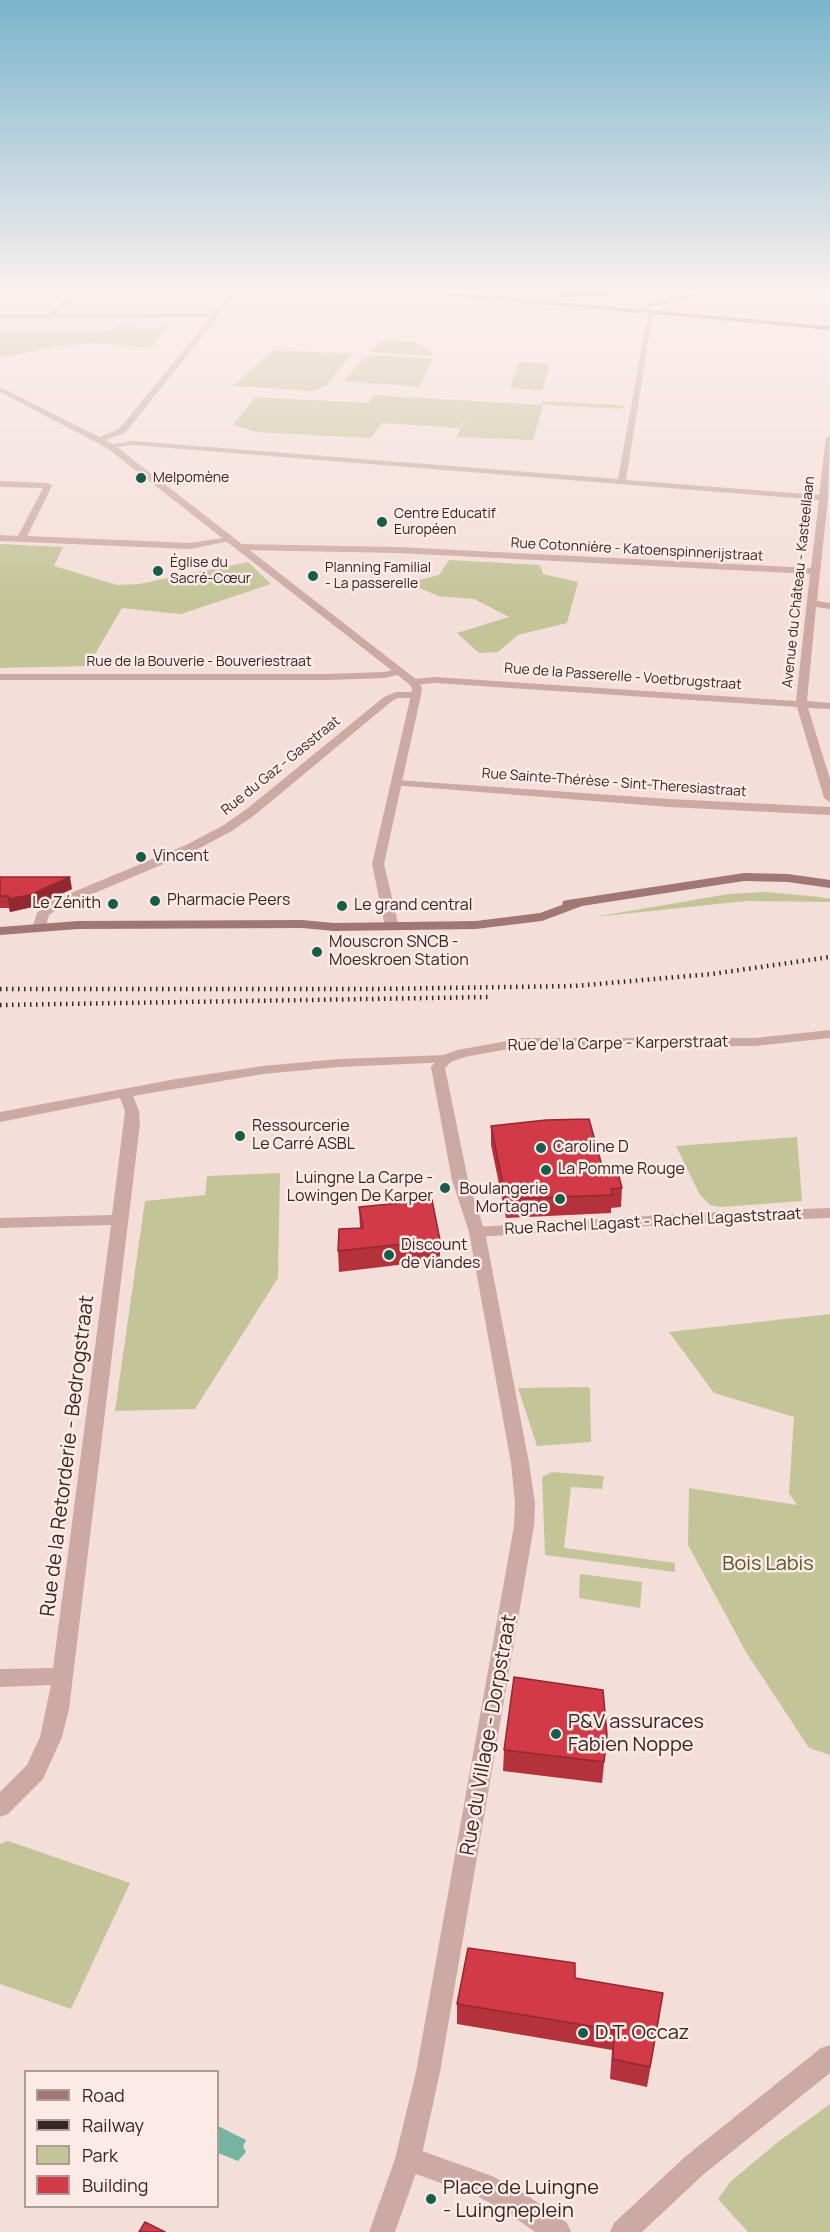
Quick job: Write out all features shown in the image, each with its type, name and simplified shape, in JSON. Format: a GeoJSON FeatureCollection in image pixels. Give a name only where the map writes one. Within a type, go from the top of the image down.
{"type":"FeatureCollection","features":[{"type":"Feature","properties":{"kind":"main road"},"geometry":{"type":"LineString","coordinates":[[0,931],[40,926],[302,924],[334,927],[392,922],[476,926],[552,915],[577,904],[744,877],[788,878],[830,884]]}},
{"type":"Feature","properties":{"kind":"street"},"geometry":{"type":"LineString","coordinates":[[14,396],[110,446],[398,672],[415,688],[378,864],[392,922]]}},
{"type":"Feature","properties":{"kind":"street"},"geometry":{"type":"LineString","coordinates":[[100,440],[122,431],[150,396]]}},
{"type":"Feature","properties":{"kind":"street"},"geometry":{"type":"LineString","coordinates":[[622,481],[634,396]]}},
{"type":"Feature","properties":{"kind":"street","name":"Avenue du Château - Kasteellaan"},"geometry":{"type":"LineString","coordinates":[[830,438],[801,703],[830,798]]}},
{"type":"Feature","properties":{"kind":"street"},"geometry":{"type":"LineString","coordinates":[[110,446],[132,443],[824,498]]}},
{"type":"Feature","properties":{"kind":"street"},"geometry":{"type":"LineString","coordinates":[[0,484],[48,486],[22,538]]}},
{"type":"Feature","properties":{"kind":"street"},"geometry":{"type":"LineString","coordinates":[[0,538],[190,546],[230,540]]}},
{"type":"Feature","properties":{"kind":"street","name":"Rue Cotonnière - Katoenspinnerijstraat"},"geometry":{"type":"LineString","coordinates":[[240,547],[398,550],[817,571]]}},
{"type":"Feature","properties":{"kind":"street"},"geometry":{"type":"LineString","coordinates":[[812,603],[830,606]]}},
{"type":"Feature","properties":{"kind":"street","name":"Rue de la Bouverie - Bouveriestraat"},"geometry":{"type":"LineString","coordinates":[[0,677],[339,676],[384,675],[398,672]]}},
{"type":"Feature","properties":{"kind":"street","name":"Rue de la Passerelle - Voetbrugstraat"},"geometry":{"type":"LineString","coordinates":[[415,688],[435,680],[830,706]]}},
{"type":"Feature","properties":{"kind":"street","name":"Rue du Gaz - Gasstraat"},"geometry":{"type":"LineString","coordinates":[[40,926],[43,913],[52,906],[190,848],[228,828],[252,812],[388,699],[415,688]]}},
{"type":"Feature","properties":{"kind":"street","name":"Rue Sainte-Thérèse - Sint-Theresiastraat"},"geometry":{"type":"LineString","coordinates":[[396,783],[669,803],[830,811]]}},
{"type":"Feature","properties":{"kind":"street","name":"Rue de la Carpe - Karperstraat"},"geometry":{"type":"LineString","coordinates":[[0,1117],[125,1093],[281,1068],[353,1062],[446,1059],[473,1050],[524,1042],[755,1042],[830,1034]]}},
{"type":"Feature","properties":{"kind":"street"},"geometry":{"type":"LineString","coordinates":[[446,1059],[438,1067],[437,1072],[460,1180],[477,1232]]}},
{"type":"Feature","properties":{"kind":"street","name":"Rue de la Retorderie - Bedrogstraat"},"geometry":{"type":"LineString","coordinates":[[0,1807],[25,1785],[42,1761],[58,1709],[133,1117],[125,1093]]}},
{"type":"Feature","properties":{"kind":"street","name":"Rue Rachel Lagast - Rachel Lagaststraat"},"geometry":{"type":"LineString","coordinates":[[477,1232],[695,1218],[830,1213]]}},
{"type":"Feature","properties":{"kind":"street"},"geometry":{"type":"LineString","coordinates":[[0,1223],[120,1220]]}},
{"type":"Feature","properties":{"kind":"street","name":"Rue du Village - Dorpstraat"},"geometry":{"type":"LineString","coordinates":[[382,2232],[408,2159],[428,2072],[524,1526],[522,1475],[477,1232]]}},
{"type":"Feature","properties":{"kind":"street"},"geometry":{"type":"LineString","coordinates":[[0,1678],[63,1676]]}},
{"type":"Feature","properties":{"kind":"street"},"geometry":{"type":"LineString","coordinates":[[623,2232],[694,2165],[830,2057]]}},
{"type":"Feature","properties":{"kind":"street"},"geometry":{"type":"LineString","coordinates":[[408,2159],[483,2185],[516,2203],[558,2232]]}},
{"type":"Feature","properties":{"kind":"green space"},"geometry":{"type":"Polygon","coordinates":[[[372,396],[393,396],[542,405],[543,401],[624,405],[622,409],[543,405],[533,440],[456,437],[469,413],[459,428],[382,423],[371,438],[256,432],[233,425],[255,397],[369,403],[372,396]]]}},
{"type":"Feature","properties":{"kind":"green space"},"geometry":{"type":"Polygon","coordinates":[[[0,544],[63,547],[54,566],[117,585],[139,584],[248,562],[271,584],[181,614],[122,608],[88,666],[0,668],[0,544]]]}},
{"type":"Feature","properties":{"kind":"green space"},"geometry":{"type":"Polygon","coordinates":[[[449,560],[540,565],[543,574],[578,582],[567,623],[518,635],[498,652],[479,653],[457,633],[509,617],[474,599],[438,596],[408,583],[439,575],[449,560]]]}},
{"type":"Feature","properties":{"kind":"green space"},"geometry":{"type":"Polygon","coordinates":[[[765,892],[820,897],[830,899],[830,902],[746,901],[594,917],[729,894],[765,892]]]}},
{"type":"Feature","properties":{"kind":"green space"},"geometry":{"type":"Polygon","coordinates":[[[797,1137],[802,1201],[721,1207],[710,1205],[700,1195],[676,1146],[797,1137]]]}},
{"type":"Feature","properties":{"kind":"green space"},"geometry":{"type":"Polygon","coordinates":[[[280,1173],[278,1278],[195,1409],[115,1411],[145,1201],[205,1195],[207,1176],[280,1173]]]}},
{"type":"Feature","properties":{"kind":"green space","name":"Bois Labis"},"geometry":{"type":"Polygon","coordinates":[[[830,1314],[830,1755],[809,1748],[746,1652],[688,1545],[689,1488],[797,1505],[789,1493],[794,1417],[714,1393],[669,1332],[830,1314]]]}},
{"type":"Feature","properties":{"kind":"green space"},"geometry":{"type":"Polygon","coordinates":[[[588,1387],[590,1389],[591,1442],[537,1446],[518,1388],[588,1387]]]}},
{"type":"Feature","properties":{"kind":"green space"},"geometry":{"type":"Polygon","coordinates":[[[552,1472],[604,1476],[602,1489],[571,1487],[564,1548],[675,1563],[675,1572],[545,1555],[542,1477],[552,1472]]]}},
{"type":"Feature","properties":{"kind":"green space"},"geometry":{"type":"Polygon","coordinates":[[[580,1574],[642,1582],[640,1608],[579,1598],[580,1574]]]}},
{"type":"Feature","properties":{"kind":"green space"},"geometry":{"type":"Polygon","coordinates":[[[8,1841],[130,1883],[71,2009],[0,1984],[0,1844],[8,1841]]]}},
{"type":"Feature","properties":{"kind":"green space"},"geometry":{"type":"Polygon","coordinates":[[[830,2104],[830,2232],[748,2232],[718,2199],[730,2182],[778,2142],[830,2104]]]}},
{"type":"Feature","properties":{"kind":"water"},"geometry":{"type":"Polygon","coordinates":[[[219,2126],[246,2140],[243,2146],[246,2152],[238,2161],[219,2153],[219,2126]]]}},
{"type":"Feature","properties":{"kind":"building"},"geometry":{"type":"Polygon","coordinates":[[[0,877],[70,877],[30,895],[8,899],[9,896],[0,896],[0,877]]]}},
{"type":"Feature","properties":{"kind":"building"},"geometry":{"type":"Polygon","coordinates":[[[589,1119],[602,1166],[616,1165],[622,1188],[611,1189],[612,1195],[506,1199],[491,1126],[546,1120],[589,1119]]]}},
{"type":"Feature","properties":{"kind":"building"},"geometry":{"type":"Polygon","coordinates":[[[432,1200],[440,1240],[338,1251],[339,1229],[363,1228],[359,1207],[432,1200]]]}},
{"type":"Feature","properties":{"kind":"building","name":"P&V assuraces Fabien Noppe"},"geometry":{"type":"Polygon","coordinates":[[[514,1677],[603,1690],[607,1735],[604,1762],[504,1750],[514,1677]]]}},
{"type":"Feature","properties":{"kind":"building","name":"D.T. Occaz"},"geometry":{"type":"Polygon","coordinates":[[[468,1948],[575,1963],[575,1978],[663,1993],[650,2067],[613,2059],[614,2030],[457,2004],[468,1948]]]}},
{"type":"Feature","properties":{"kind":"building"},"geometry":{"type":"Polygon","coordinates":[[[145,2222],[165,2232],[139,2232],[145,2222]]]}},
{"type":"Feature","properties":{"kind":"railway"},"geometry":{"type":"LineString","coordinates":[[0,989],[374,989],[574,986],[712,974],[830,957]]}},
{"type":"Feature","properties":{"kind":"railway"},"geometry":{"type":"LineString","coordinates":[[0,1005],[490,997]]}},
{"type":"Feature","properties":{"kind":"place","name":"Melpomène"},"geometry":{"type":"Point","coordinates":[141,478]}},
{"type":"Feature","properties":{"kind":"place","name":"Centre Educatif Européen"},"geometry":{"type":"Point","coordinates":[382,522]}},
{"type":"Feature","properties":{"kind":"place","name":"Église du Sacré-Cœur"},"geometry":{"type":"Point","coordinates":[158,571]}},
{"type":"Feature","properties":{"kind":"place","name":"Planning Familial - La passerelle"},"geometry":{"type":"Point","coordinates":[313,576]}},
{"type":"Feature","properties":{"kind":"place","name":"Vincent"},"geometry":{"type":"Point","coordinates":[141,857]}},
{"type":"Feature","properties":{"kind":"place","name":"Pharmacie Peers"},"geometry":{"type":"Point","coordinates":[155,901]}},
{"type":"Feature","properties":{"kind":"place","name":"Le Zénith"},"geometry":{"type":"Point","coordinates":[113,904]}},
{"type":"Feature","properties":{"kind":"place","name":"Le grand central"},"geometry":{"type":"Point","coordinates":[342,906]}},
{"type":"Feature","properties":{"kind":"place","name":"Mouscron SNCB - Moeskroen Station"},"geometry":{"type":"Point","coordinates":[317,952]}},
{"type":"Feature","properties":{"kind":"place","name":"Ressourcerie Le Carré ASBL"},"geometry":{"type":"Point","coordinates":[240,1136]}},
{"type":"Feature","properties":{"kind":"place","name":"Caroline D"},"geometry":{"type":"Point","coordinates":[541,1148]}},
{"type":"Feature","properties":{"kind":"place","name":"La Pomme Rouge"},"geometry":{"type":"Point","coordinates":[546,1170]}},
{"type":"Feature","properties":{"kind":"place","name":"Luingne La Carpe - Lowingen De Karper"},"geometry":{"type":"Point","coordinates":[445,1188]}},
{"type":"Feature","properties":{"kind":"place","name":"Boulangerie Mortagne"},"geometry":{"type":"Point","coordinates":[560,1199]}},
{"type":"Feature","properties":{"kind":"place","name":"Discount de viandes"},"geometry":{"type":"Point","coordinates":[389,1255]}},
{"type":"Feature","properties":{"kind":"place","name":"P&V assuraces Fabien Noppe"},"geometry":{"type":"Point","coordinates":[556,1734]}},
{"type":"Feature","properties":{"kind":"place","name":"D.T. Occaz"},"geometry":{"type":"Point","coordinates":[583,2033]}},
{"type":"Feature","properties":{"kind":"place","name":"Place de Luingne - Luingneplein"},"geometry":{"type":"Point","coordinates":[431,2199]}}]}
